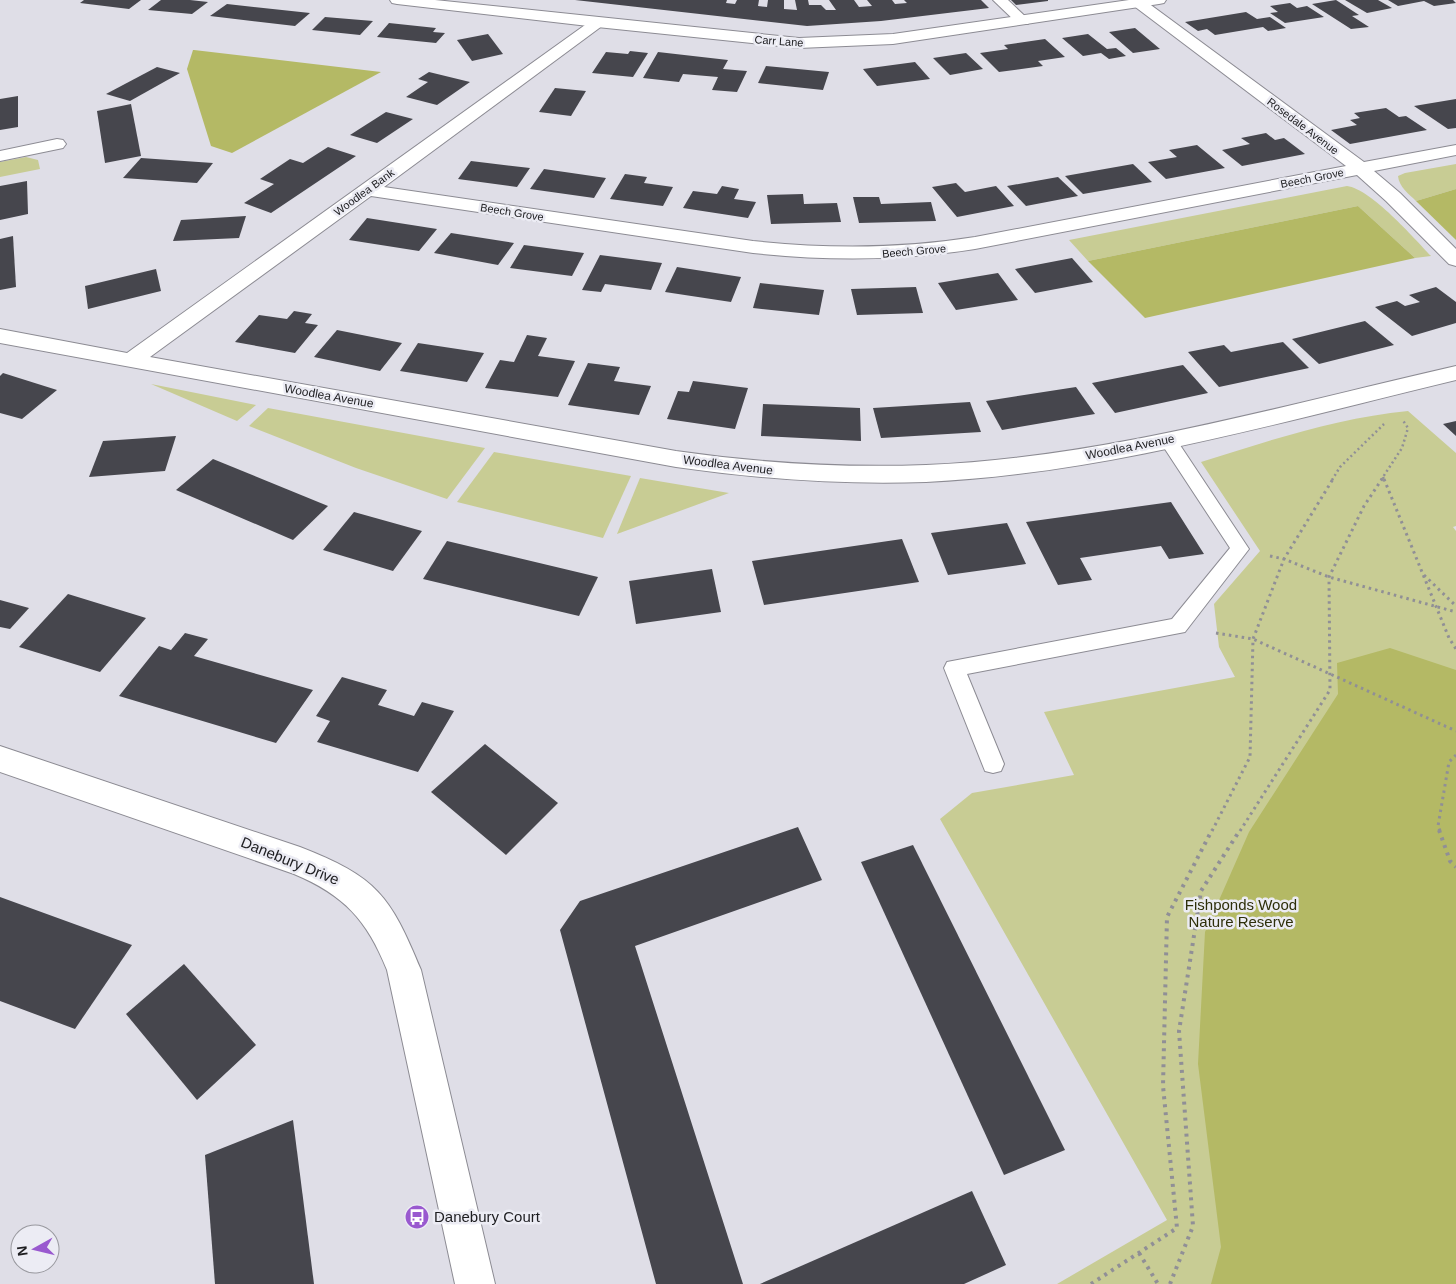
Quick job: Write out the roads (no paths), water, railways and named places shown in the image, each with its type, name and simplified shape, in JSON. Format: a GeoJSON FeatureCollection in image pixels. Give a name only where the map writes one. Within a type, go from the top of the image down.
{"type":"FeatureCollection","features":[{"type":"Feature","properties":{"kind":"street","name":"Carr Lane"},"geometry":{"type":"LineString","coordinates":[[397,0],[597,23],[799,43],[850,42],[1023,21],[1159,0]]}},
{"type":"Feature","properties":{"kind":"street"},"geometry":{"type":"LineString","coordinates":[[1000,0],[1023,21]]}},
{"type":"Feature","properties":{"kind":"street","name":"Rosedale Avenue"},"geometry":{"type":"LineString","coordinates":[[1139,3],[1360,169],[1393,197],[1456,260]]}},
{"type":"Feature","properties":{"kind":"street","name":"Woodlea Bank"},"geometry":{"type":"LineString","coordinates":[[131,360],[278,256],[597,23]]}},
{"type":"Feature","properties":{"kind":"street"},"geometry":{"type":"LineString","coordinates":[[0,156],[57,145]]}},
{"type":"Feature","properties":{"kind":"street","name":"Beech Grove"},"geometry":{"type":"LineString","coordinates":[[367,190],[753,248],[805,253],[893,254],[936,250],[975,243],[1456,150]]}},
{"type":"Feature","properties":{"kind":"street","name":"Woodlea Avenue"},"geometry":{"type":"LineString","coordinates":[[0,336],[640,453],[754,470],[850,475],[961,472],[1111,452],[1456,373]]}},
{"type":"Feature","properties":{"kind":"street","name":"Danebury Drive"},"geometry":{"type":"LineString","coordinates":[[0,759],[216,831],[314,868],[346,884],[371,905],[391,935],[404,970],[475,1284]]}},
{"type":"Feature","properties":{"kind":"lane"},"geometry":{"type":"LineString","coordinates":[[993,764],[954,668],[1178,626],[1240,549],[1168,440]]}},
{"type":"Feature","properties":{"kind":"place","name":"Danebury Court"},"geometry":{"type":"Point","coordinates":[417,1217]}},
{"type":"Feature","properties":{"kind":"park label","name":"Fishponds Wood Nature Reserve"},"geometry":{"type":"Point","coordinates":[1241,914]}}]}
